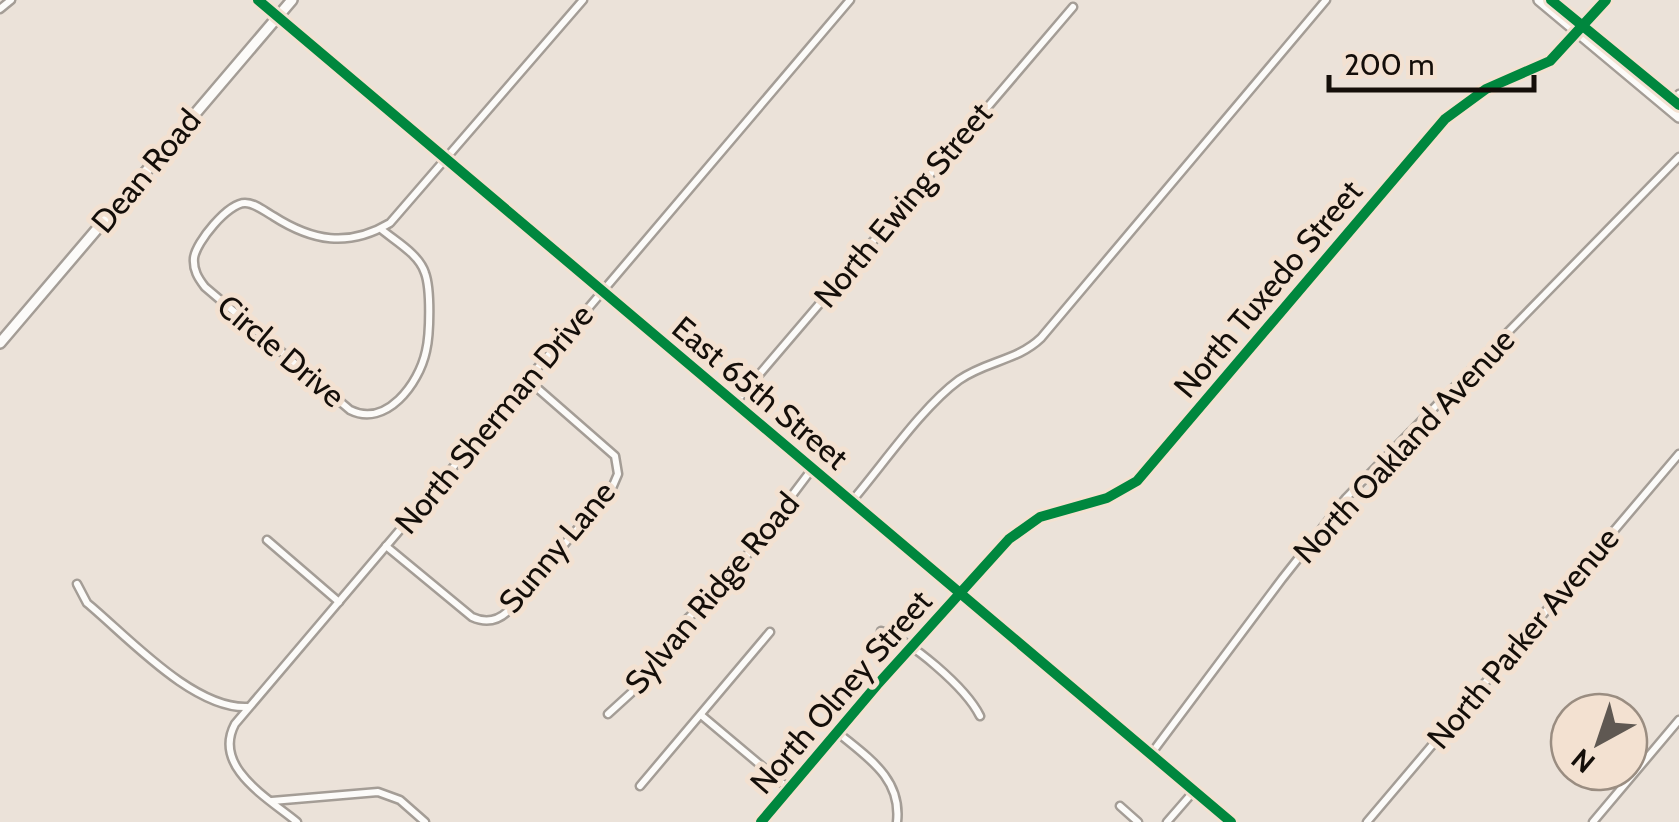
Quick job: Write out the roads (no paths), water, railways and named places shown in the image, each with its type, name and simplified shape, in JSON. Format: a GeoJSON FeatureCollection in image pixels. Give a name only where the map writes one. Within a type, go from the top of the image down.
{"type":"FeatureCollection","features":[{"type":"Feature","properties":{"kind":"street"},"geometry":{"type":"LineString","coordinates":[[0,9],[11,0]]}},
{"type":"Feature","properties":{"kind":"street","name":"East 65th Street"},"geometry":{"type":"LineString","coordinates":[[258,0],[1231,822]]}},
{"type":"Feature","properties":{"kind":"street","name":"Dean Road"},"geometry":{"type":"LineString","coordinates":[[0,343],[292,0]]}},
{"type":"Feature","properties":{"kind":"street"},"geometry":{"type":"LineString","coordinates":[[381,228],[399,216],[583,0]]}},
{"type":"Feature","properties":{"kind":"street","name":"North Sherman Drive"},"geometry":{"type":"LineString","coordinates":[[272,801],[239,772],[229,752],[232,730],[850,0]]}},
{"type":"Feature","properties":{"kind":"street"},"geometry":{"type":"LineString","coordinates":[[851,502],[950,387],[982,367],[1013,358],[1041,338],[1326,0]]}},
{"type":"Feature","properties":{"kind":"street"},"geometry":{"type":"LineString","coordinates":[[1539,0],[1679,117]]}},
{"type":"Feature","properties":{"kind":"street","name":"North Tuxedo Street"},"geometry":{"type":"LineString","coordinates":[[960,594],[1024,526],[1050,514],[1113,496],[1137,481],[1445,119],[1486,89],[1550,61],[1606,0]]}},
{"type":"Feature","properties":{"kind":"street","name":"North Ewing Street"},"geometry":{"type":"LineString","coordinates":[[734,404],[1073,7]]}},
{"type":"Feature","properties":{"kind":"street"},"geometry":{"type":"LineString","coordinates":[[1668,108],[1679,94]]}},
{"type":"Feature","properties":{"kind":"street","name":"North Oakland Avenue"},"geometry":{"type":"LineString","coordinates":[[1150,754],[1346,498],[1679,157]]}},
{"type":"Feature","properties":{"kind":"street","name":"Circle Drive"},"geometry":{"type":"LineString","coordinates":[[236,204],[252,204],[297,231],[324,240],[355,238],[381,228],[418,260],[425,272],[428,337],[424,360],[412,383],[388,409],[370,416],[350,410],[197,277],[194,262],[198,246],[236,204]]}},
{"type":"Feature","properties":{"kind":"street","name":"Sunny Lane"},"geometry":{"type":"LineString","coordinates":[[386,546],[472,617],[484,621],[505,614],[554,557],[614,485],[618,468],[609,448],[528,380]]}},
{"type":"Feature","properties":{"kind":"street","name":"North Parker Avenue"},"geometry":{"type":"LineString","coordinates":[[1367,822],[1679,454]]}},
{"type":"Feature","properties":{"kind":"street","name":"Sylvan Ridge Road"},"geometry":{"type":"LineString","coordinates":[[608,714],[631,692],[685,621],[727,582],[812,470]]}},
{"type":"Feature","properties":{"kind":"street"},"geometry":{"type":"LineString","coordinates":[[267,540],[339,602]]}},
{"type":"Feature","properties":{"kind":"street"},"geometry":{"type":"LineString","coordinates":[[77,584],[87,602],[191,690],[220,704],[249,707]]}},
{"type":"Feature","properties":{"kind":"street","name":"North Olney Street"},"geometry":{"type":"LineString","coordinates":[[761,822],[960,594]]}},
{"type":"Feature","properties":{"kind":"street"},"geometry":{"type":"LineString","coordinates":[[881,631],[897,637],[967,695],[980,716]]}},
{"type":"Feature","properties":{"kind":"street"},"geometry":{"type":"LineString","coordinates":[[640,786],[770,632]]}},
{"type":"Feature","properties":{"kind":"street"},"geometry":{"type":"LineString","coordinates":[[701,715],[789,789]]}},
{"type":"Feature","properties":{"kind":"street"},"geometry":{"type":"LineString","coordinates":[[1593,822],[1679,720]]}},
{"type":"Feature","properties":{"kind":"street"},"geometry":{"type":"LineString","coordinates":[[837,732],[887,776],[897,797],[897,822]]}},
{"type":"Feature","properties":{"kind":"street"},"geometry":{"type":"LineString","coordinates":[[1167,822],[1194,791]]}},
{"type":"Feature","properties":{"kind":"street"},"geometry":{"type":"LineString","coordinates":[[272,801],[378,792],[400,800],[425,822]]}},
{"type":"Feature","properties":{"kind":"street"},"geometry":{"type":"LineString","coordinates":[[272,801],[296,822]]}},
{"type":"Feature","properties":{"kind":"street"},"geometry":{"type":"LineString","coordinates":[[1120,806],[1138,822]]}}]}
